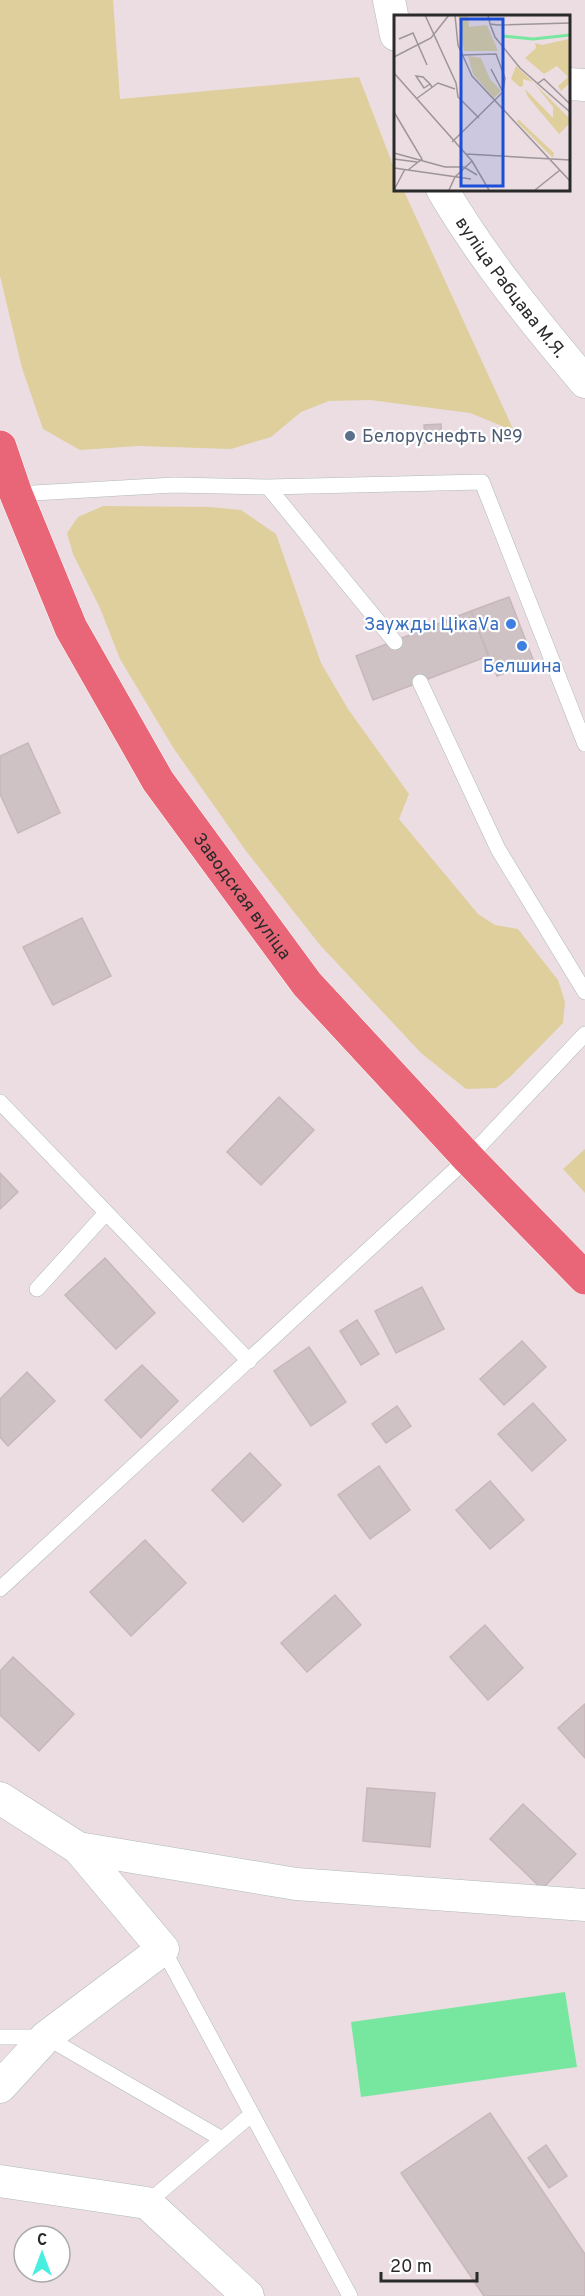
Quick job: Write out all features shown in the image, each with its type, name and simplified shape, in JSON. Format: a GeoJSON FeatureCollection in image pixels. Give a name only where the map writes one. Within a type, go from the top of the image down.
{"type":"FeatureCollection","features":[{"type":"Feature","properties":{"kind":"main road","name":"Заводская вуліца"},"geometry":{"type":"LineString","coordinates":[[0,447],[16,494],[71,627],[158,782],[307,984],[468,1158],[585,1278]]}},
{"type":"Feature","properties":{"kind":"street"},"geometry":{"type":"LineString","coordinates":[[389,0],[394,25]]}},
{"type":"Feature","properties":{"kind":"street"},"geometry":{"type":"LineString","coordinates":[[570,84],[585,85]]}},
{"type":"Feature","properties":{"kind":"street","name":"вуліца Рабцава М.Я."},"geometry":{"type":"LineString","coordinates":[[443,190],[472,240],[534,322],[585,382]]}},
{"type":"Feature","properties":{"kind":"street"},"geometry":{"type":"LineString","coordinates":[[0,1798],[78,1848],[163,1949],[46,2037],[0,2087]]}},
{"type":"Feature","properties":{"kind":"street"},"geometry":{"type":"LineString","coordinates":[[78,1848],[296,1884],[585,1905]]}},
{"type":"Feature","properties":{"kind":"street"},"geometry":{"type":"LineString","coordinates":[[0,2181],[147,2203],[248,2296]]}},
{"type":"Feature","properties":{"kind":"lane"},"geometry":{"type":"LineString","coordinates":[[16,494],[174,485],[268,487],[482,482],[585,744]]}},
{"type":"Feature","properties":{"kind":"lane"},"geometry":{"type":"LineString","coordinates":[[268,487],[395,642]]}},
{"type":"Feature","properties":{"kind":"lane"},"geometry":{"type":"LineString","coordinates":[[420,682],[498,849],[585,992]]}},
{"type":"Feature","properties":{"kind":"lane"},"geometry":{"type":"LineString","coordinates":[[0,1589],[468,1158],[585,1034]]}},
{"type":"Feature","properties":{"kind":"lane"},"geometry":{"type":"LineString","coordinates":[[0,1102],[105,1214],[249,1361]]}},
{"type":"Feature","properties":{"kind":"lane"},"geometry":{"type":"LineString","coordinates":[[37,1289],[105,1214]]}},
{"type":"Feature","properties":{"kind":"lane"},"geometry":{"type":"LineString","coordinates":[[163,1949],[350,2296]]}},
{"type":"Feature","properties":{"kind":"lane"},"geometry":{"type":"LineString","coordinates":[[0,2037],[46,2037],[222,2139]]}},
{"type":"Feature","properties":{"kind":"lane"},"geometry":{"type":"LineString","coordinates":[[147,2203],[252,2114]]}},
{"type":"Feature","properties":{"kind":"shaded area"},"geometry":{"type":"Polygon","coordinates":[[[0,0],[113,0],[120,99],[359,77],[394,168],[394,190],[403,190],[514,431],[470,413],[370,400],[329,401],[301,412],[271,437],[231,449],[138,446],[80,450],[43,429],[22,368],[0,276],[0,0]]]}},
{"type":"Feature","properties":{"kind":"shaded area"},"geometry":{"type":"Polygon","coordinates":[[[103,506],[210,507],[241,510],[276,534],[321,663],[348,709],[409,794],[399,819],[478,914],[495,925],[518,929],[558,980],[565,1002],[563,1023],[511,1076],[496,1088],[466,1089],[421,1053],[320,945],[246,851],[174,749],[120,659],[100,608],[73,554],[67,533],[78,517],[103,506]]]}},
{"type":"Feature","properties":{"kind":"shaded area"},"geometry":{"type":"Polygon","coordinates":[[[585,1149],[585,1193],[563,1169],[585,1149]]]}},
{"type":"Feature","properties":{"kind":"shaded area"},"geometry":{"type":"Polygon","coordinates":[[[565,1992],[577,2067],[361,2097],[351,2022],[565,1992]]]}},
{"type":"Feature","properties":{"kind":"building"},"geometry":{"type":"Polygon","coordinates":[[[441,424],[442,443],[425,443],[424,425],[441,424]]]}},
{"type":"Feature","properties":{"kind":"building"},"geometry":{"type":"Polygon","coordinates":[[[509,597],[534,662],[497,676],[471,611],[509,597]]]}},
{"type":"Feature","properties":{"kind":"building"},"geometry":{"type":"Polygon","coordinates":[[[471,611],[488,656],[373,700],[356,656],[471,611]]]}},
{"type":"Feature","properties":{"kind":"building"},"geometry":{"type":"Polygon","coordinates":[[[28,743],[60,813],[18,833],[0,794],[0,756],[28,743]]]}},
{"type":"Feature","properties":{"kind":"building"},"geometry":{"type":"Polygon","coordinates":[[[82,918],[111,976],[53,1005],[23,947],[82,918]]]}},
{"type":"Feature","properties":{"kind":"building"},"geometry":{"type":"Polygon","coordinates":[[[279,1097],[314,1130],[261,1185],[227,1152],[279,1097]]]}},
{"type":"Feature","properties":{"kind":"building"},"geometry":{"type":"Polygon","coordinates":[[[0,1173],[18,1192],[0,1209],[0,1173]]]}},
{"type":"Feature","properties":{"kind":"building"},"geometry":{"type":"Polygon","coordinates":[[[105,1258],[155,1313],[116,1349],[65,1295],[105,1258]]]}},
{"type":"Feature","properties":{"kind":"building"},"geometry":{"type":"Polygon","coordinates":[[[422,1287],[444,1329],[396,1353],[375,1311],[422,1287]]]}},
{"type":"Feature","properties":{"kind":"building"},"geometry":{"type":"Polygon","coordinates":[[[357,1320],[379,1354],[361,1365],[340,1331],[357,1320]]]}},
{"type":"Feature","properties":{"kind":"building"},"geometry":{"type":"Polygon","coordinates":[[[522,1341],[546,1367],[504,1405],[480,1379],[522,1341]]]}},
{"type":"Feature","properties":{"kind":"building"},"geometry":{"type":"Polygon","coordinates":[[[309,1347],[346,1402],[311,1426],[274,1371],[309,1347]]]}},
{"type":"Feature","properties":{"kind":"building"},"geometry":{"type":"Polygon","coordinates":[[[142,1365],[178,1401],[141,1438],[105,1400],[142,1365]]]}},
{"type":"Feature","properties":{"kind":"building"},"geometry":{"type":"Polygon","coordinates":[[[27,1372],[55,1401],[8,1446],[0,1437],[0,1399],[27,1372]]]}},
{"type":"Feature","properties":{"kind":"building"},"geometry":{"type":"Polygon","coordinates":[[[533,1403],[566,1440],[532,1471],[498,1434],[533,1403]]]}},
{"type":"Feature","properties":{"kind":"building"},"geometry":{"type":"Polygon","coordinates":[[[397,1406],[411,1426],[386,1443],[372,1424],[397,1406]]]}},
{"type":"Feature","properties":{"kind":"building"},"geometry":{"type":"Polygon","coordinates":[[[250,1453],[281,1485],[243,1522],[212,1490],[250,1453]]]}},
{"type":"Feature","properties":{"kind":"building"},"geometry":{"type":"Polygon","coordinates":[[[379,1466],[410,1510],[370,1539],[338,1495],[379,1466]]]}},
{"type":"Feature","properties":{"kind":"building"},"geometry":{"type":"Polygon","coordinates":[[[490,1481],[524,1520],[490,1549],[456,1510],[490,1481]]]}},
{"type":"Feature","properties":{"kind":"building"},"geometry":{"type":"Polygon","coordinates":[[[145,1540],[186,1583],[131,1636],[90,1592],[145,1540]]]}},
{"type":"Feature","properties":{"kind":"building"},"geometry":{"type":"Polygon","coordinates":[[[335,1595],[361,1625],[307,1672],[281,1643],[335,1595]]]}},
{"type":"Feature","properties":{"kind":"building"},"geometry":{"type":"Polygon","coordinates":[[[485,1625],[523,1668],[488,1700],[450,1657],[485,1625]]]}},
{"type":"Feature","properties":{"kind":"building"},"geometry":{"type":"Polygon","coordinates":[[[13,1657],[74,1714],[39,1751],[0,1715],[0,1671],[13,1657]]]}},
{"type":"Feature","properties":{"kind":"building"},"geometry":{"type":"Polygon","coordinates":[[[585,1704],[585,1758],[558,1728],[585,1704]]]}},
{"type":"Feature","properties":{"kind":"building"},"geometry":{"type":"Polygon","coordinates":[[[367,1788],[435,1793],[430,1847],[363,1841],[367,1788]]]}},
{"type":"Feature","properties":{"kind":"building"},"geometry":{"type":"Polygon","coordinates":[[[523,1804],[576,1854],[542,1889],[490,1839],[523,1804]]]}},
{"type":"Feature","properties":{"kind":"building"},"geometry":{"type":"Polygon","coordinates":[[[490,2113],[585,2254],[585,2296],[484,2296],[401,2173],[490,2113]]]}},
{"type":"Feature","properties":{"kind":"building"},"geometry":{"type":"Polygon","coordinates":[[[546,2145],[567,2176],[549,2188],[528,2158],[546,2145]]]}},
{"type":"Feature","properties":{"kind":"place","name":"Белоруснефть №9"},"geometry":{"type":"Point","coordinates":[350,436]}},
{"type":"Feature","properties":{"kind":"place","name":"Заужды ЦікаVа"},"geometry":{"type":"Point","coordinates":[511,624]}},
{"type":"Feature","properties":{"kind":"place","name":"Белшина"},"geometry":{"type":"Point","coordinates":[522,646]}}]}
